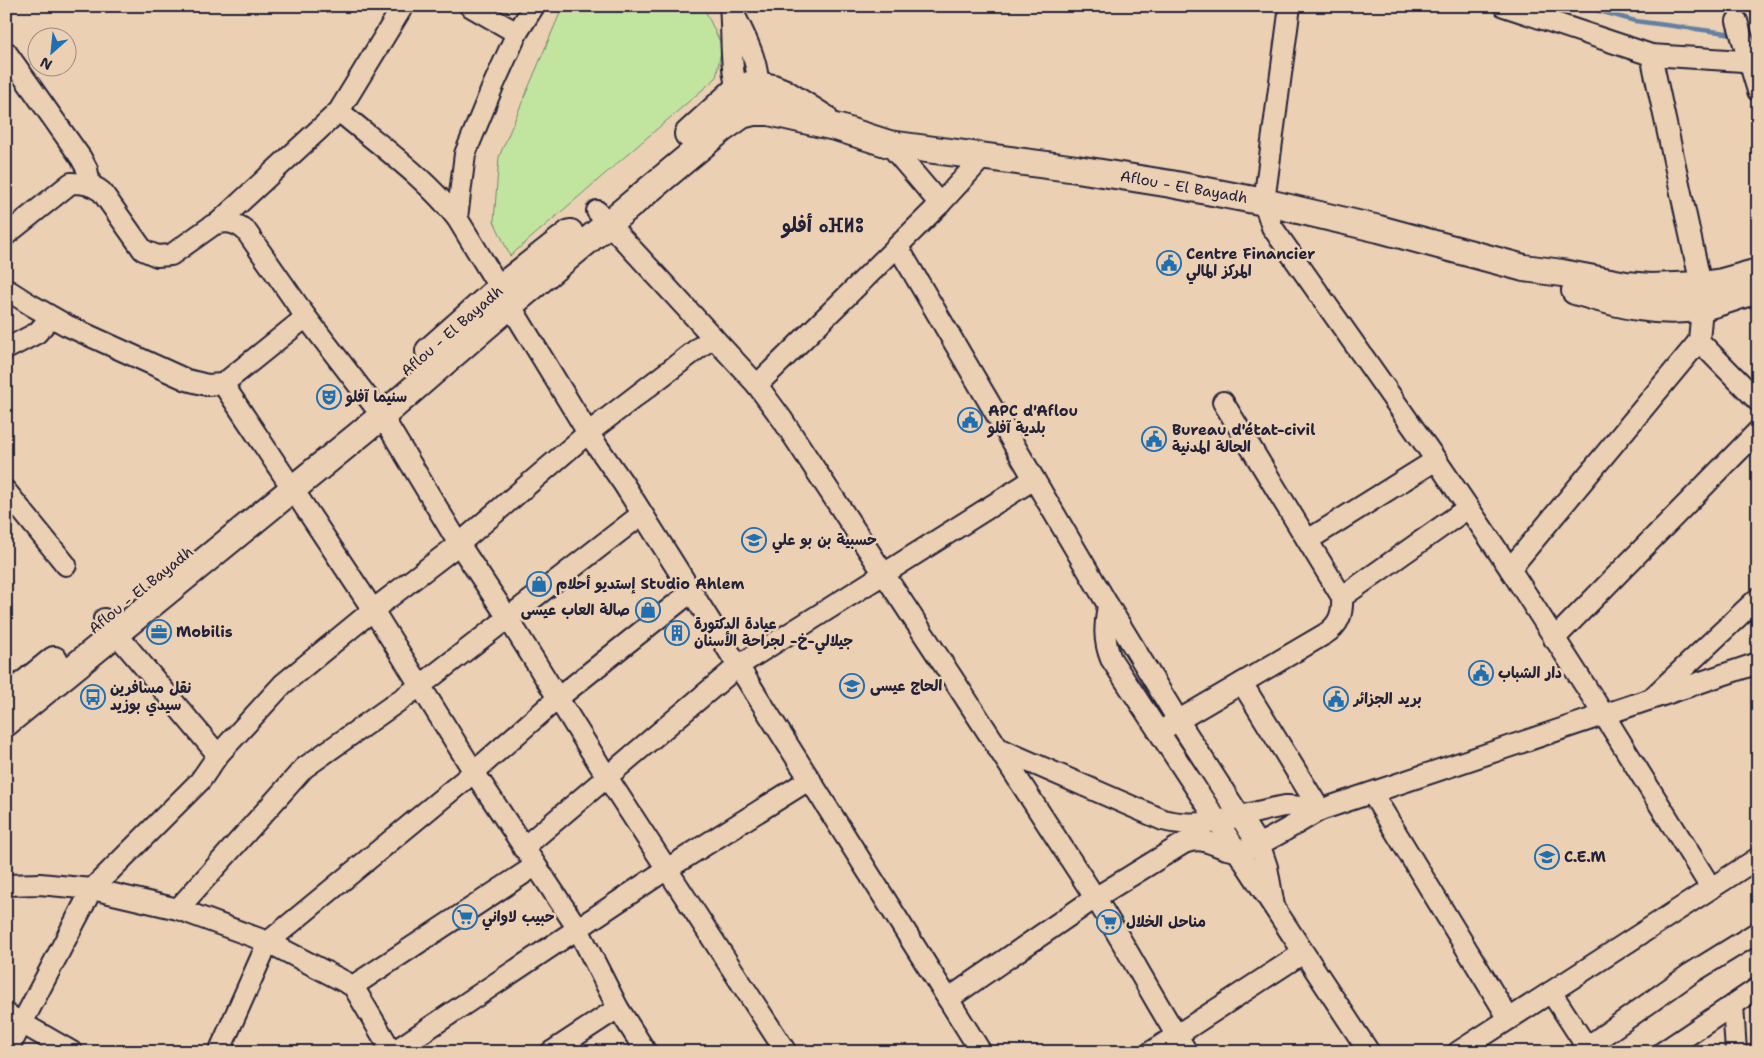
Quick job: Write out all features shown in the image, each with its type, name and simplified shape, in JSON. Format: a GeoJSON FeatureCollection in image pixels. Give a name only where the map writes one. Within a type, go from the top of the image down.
{"type":"FeatureCollection","features":[{"type":"Feature","properties":{"kind":"main road","name":"Aflou - El Bayadh"},"geometry":{"type":"LineString","coordinates":[[603,218],[706,119],[748,87],[783,92],[839,128]]}},
{"type":"Feature","properties":{"kind":"main road","name":"Aflou - El Bayadh"},"geometry":{"type":"LineString","coordinates":[[9,710],[376,409],[505,297],[603,218],[730,122],[742,115],[754,112],[769,112],[839,128],[889,144],[1077,169],[1171,184],[1264,202],[1379,229],[1524,268],[1626,285],[1659,287],[1701,296],[1758,290]]}},
{"type":"Feature","properties":{"kind":"main road","name":"Aflou - El Bayadh"},"geometry":{"type":"LineString","coordinates":[[1701,296],[1722,282],[1758,272]]}},
{"type":"Feature","properties":{"kind":"street"},"geometry":{"type":"LineString","coordinates":[[6,234],[71,183],[83,183],[102,192],[143,250],[157,256],[171,255],[219,222],[338,111],[403,6]]}},
{"type":"Feature","properties":{"kind":"street"},"geometry":{"type":"LineString","coordinates":[[470,6],[517,33]]}},
{"type":"Feature","properties":{"kind":"street"},"geometry":{"type":"LineString","coordinates":[[457,218],[465,154],[517,33],[534,6]]}},
{"type":"Feature","properties":{"kind":"street"},"geometry":{"type":"LineString","coordinates":[[1290,6],[1264,202],[1268,218],[1277,234],[1510,569],[1604,715],[1711,888]]}},
{"type":"Feature","properties":{"kind":"street"},"geometry":{"type":"LineString","coordinates":[[1504,6],[1651,56],[1751,59]]}},
{"type":"Feature","properties":{"kind":"street"},"geometry":{"type":"LineString","coordinates":[[730,7],[752,55],[748,87],[754,112]]}},
{"type":"Feature","properties":{"kind":"street"},"geometry":{"type":"LineString","coordinates":[[1736,21],[1751,59],[1758,91]]}},
{"type":"Feature","properties":{"kind":"street"},"geometry":{"type":"LineString","coordinates":[[6,52],[81,158],[87,169],[90,185]]}},
{"type":"Feature","properties":{"kind":"street"},"geometry":{"type":"LineString","coordinates":[[1510,569],[1698,341],[1701,296],[1651,56]]}},
{"type":"Feature","properties":{"kind":"street"},"geometry":{"type":"LineString","coordinates":[[338,111],[422,180],[457,218],[588,432],[810,779],[981,1052]]}},
{"type":"Feature","properties":{"kind":"street"},"geometry":{"type":"LineString","coordinates":[[889,144],[940,204]]}},
{"type":"Feature","properties":{"kind":"street"},"geometry":{"type":"LineString","coordinates":[[757,385],[898,247],[984,157]]}},
{"type":"Feature","properties":{"kind":"street"},"geometry":{"type":"LineString","coordinates":[[603,218],[757,385],[782,419],[956,686],[1000,749],[1095,898],[1182,1044]]}},
{"type":"Feature","properties":{"kind":"street"},"geometry":{"type":"LineString","coordinates":[[219,222],[236,224],[246,231],[306,317],[376,409],[607,777],[786,1052]]}},
{"type":"Feature","properties":{"kind":"street"},"geometry":{"type":"LineString","coordinates":[[898,247],[1108,605],[1178,720],[1258,844],[1266,861],[1274,906]]}},
{"type":"Feature","properties":{"kind":"street"},"geometry":{"type":"LineString","coordinates":[[6,289],[51,317],[187,380],[207,385],[223,384],[306,317]]}},
{"type":"Feature","properties":{"kind":"street"},"geometry":{"type":"LineString","coordinates":[[6,349],[37,333],[51,317]]}},
{"type":"Feature","properties":{"kind":"street"},"geometry":{"type":"LineString","coordinates":[[7,1052],[14,1018],[92,889],[200,781],[218,755],[283,684],[373,610],[459,544],[588,432],[713,337]]}},
{"type":"Feature","properties":{"kind":"street"},"geometry":{"type":"LineString","coordinates":[[1698,341],[1758,401]]}},
{"type":"Feature","properties":{"kind":"street"},"geometry":{"type":"LineString","coordinates":[[223,384],[373,610],[474,772],[578,929],[618,1008],[646,1052]]}},
{"type":"Feature","properties":{"kind":"street"},"geometry":{"type":"LineString","coordinates":[[1158,732],[1332,629],[1341,615],[1342,597],[1223,402]]}},
{"type":"Feature","properties":{"kind":"street"},"geometry":{"type":"LineString","coordinates":[[1554,639],[1758,431]]}},
{"type":"Feature","properties":{"kind":"street"},"geometry":{"type":"LineString","coordinates":[[1308,540],[1436,460]]}},
{"type":"Feature","properties":{"kind":"street"},"geometry":{"type":"LineString","coordinates":[[523,848],[738,666],[1034,479]]}},
{"type":"Feature","properties":{"kind":"street"},"geometry":{"type":"LineString","coordinates":[[6,491],[66,565]]}},
{"type":"Feature","properties":{"kind":"street"},"geometry":{"type":"LineString","coordinates":[[1342,597],[1468,508]]}},
{"type":"Feature","properties":{"kind":"street"},"geometry":{"type":"LineString","coordinates":[[178,909],[304,768],[420,686],[642,514]]}},
{"type":"Feature","properties":{"kind":"street"},"geometry":{"type":"LineString","coordinates":[[219,1052],[268,942],[474,772],[558,698],[691,592]]}},
{"type":"Feature","properties":{"kind":"street"},"geometry":{"type":"LineString","coordinates":[[1650,700],[1758,598]]}},
{"type":"Feature","properties":{"kind":"street"},"geometry":{"type":"LineString","coordinates":[[1108,605],[1104,631],[1108,652],[1216,821],[1274,906],[1302,953],[1369,1052]]}},
{"type":"Feature","properties":{"kind":"street"},"geometry":{"type":"LineString","coordinates":[[110,626],[218,755]]}},
{"type":"Feature","properties":{"kind":"street"},"geometry":{"type":"LineString","coordinates":[[948,999],[1095,898],[1191,840],[1207,840],[1236,850],[1258,844],[1320,810],[1758,663]]}},
{"type":"Feature","properties":{"kind":"street"},"geometry":{"type":"LineString","coordinates":[[1242,682],[1320,810]]}},
{"type":"Feature","properties":{"kind":"street"},"geometry":{"type":"LineString","coordinates":[[1000,749],[1163,820],[1185,824],[1216,821],[1287,806],[1320,810]]}},
{"type":"Feature","properties":{"kind":"street"},"geometry":{"type":"LineString","coordinates":[[1029,797],[1040,781],[1052,771]]}},
{"type":"Feature","properties":{"kind":"street"},"geometry":{"type":"LineString","coordinates":[[6,885],[40,884],[92,889],[178,909],[268,942],[353,986],[392,1052],[667,870],[810,779]]}},
{"type":"Feature","properties":{"kind":"street"},"geometry":{"type":"LineString","coordinates":[[1372,793],[1509,1019]]}},
{"type":"Feature","properties":{"kind":"street"},"geometry":{"type":"LineString","coordinates":[[1458,1052],[1758,858]]}},
{"type":"Feature","properties":{"kind":"street"},"geometry":{"type":"LineString","coordinates":[[353,986],[535,866]]}},
{"type":"Feature","properties":{"kind":"street"},"geometry":{"type":"LineString","coordinates":[[1551,992],[1588,1050],[1690,974],[1758,932]]}},
{"type":"Feature","properties":{"kind":"street"},"geometry":{"type":"LineString","coordinates":[[1151,1052],[1182,1044],[1302,953]]}},
{"type":"Feature","properties":{"kind":"street"},"geometry":{"type":"LineString","coordinates":[[1663,1052],[1758,988]]}},
{"type":"Feature","properties":{"kind":"street"},"geometry":{"type":"LineString","coordinates":[[1733,1005],[1736,1052]]}},
{"type":"Feature","properties":{"kind":"street"},"geometry":{"type":"LineString","coordinates":[[551,1052],[618,1008]]}},
{"type":"Feature","properties":{"kind":"street"},"geometry":{"type":"LineString","coordinates":[[14,1018],[72,1052]]}},
{"type":"Feature","properties":{"kind":"green space"},"geometry":{"type":"Polygon","coordinates":[[[563,6],[703,6],[722,46],[716,78],[510,256],[494,221],[499,157],[563,6]]]}},
{"type":"Feature","properties":{"kind":"waterway"},"geometry":{"type":"LineString","coordinates":[[1582,6],[1635,21],[1734,34]]}},
{"type":"Feature","properties":{"kind":"waterway"},"geometry":{"type":"LineString","coordinates":[[1747,35],[1758,36]]}},
{"type":"Feature","properties":{"kind":"place","name":"Centre Financier المركز المالي"},"geometry":{"type":"Point","coordinates":[1169,263]}},
{"type":"Feature","properties":{"kind":"place","name":"سنيما آفلو"},"geometry":{"type":"Point","coordinates":[329,397]}},
{"type":"Feature","properties":{"kind":"place","name":"APC d'Aflou بلدية آفلو"},"geometry":{"type":"Point","coordinates":[970,420]}},
{"type":"Feature","properties":{"kind":"place","name":"Bureau d'état-civil الحالة المدنية"},"geometry":{"type":"Point","coordinates":[1154,439]}},
{"type":"Feature","properties":{"kind":"place","name":"حسبية بن بو علي"},"geometry":{"type":"Point","coordinates":[754,540]}},
{"type":"Feature","properties":{"kind":"place","name":"إستديو أحلام Studio Ahlem"},"geometry":{"type":"Point","coordinates":[539,584]}},
{"type":"Feature","properties":{"kind":"place","name":"صالة العاب عيسى"},"geometry":{"type":"Point","coordinates":[648,610]}},
{"type":"Feature","properties":{"kind":"place","name":"Mobilis"},"geometry":{"type":"Point","coordinates":[159,632]}},
{"type":"Feature","properties":{"kind":"place","name":"عيادة الدكتورة جيلالي-خ- لجراحة الأسنان"},"geometry":{"type":"Point","coordinates":[677,633]}},
{"type":"Feature","properties":{"kind":"place","name":"دار الشباب"},"geometry":{"type":"Point","coordinates":[1481,673]}},
{"type":"Feature","properties":{"kind":"place","name":"الحاج عيسى"},"geometry":{"type":"Point","coordinates":[852,686]}},
{"type":"Feature","properties":{"kind":"place","name":"نقل مسافرين سيدي بوزيد"},"geometry":{"type":"Point","coordinates":[93,697]}},
{"type":"Feature","properties":{"kind":"place","name":"بريد الجزائر"},"geometry":{"type":"Point","coordinates":[1336,699]}},
{"type":"Feature","properties":{"kind":"place","name":"C.E.M"},"geometry":{"type":"Point","coordinates":[1547,857]}},
{"type":"Feature","properties":{"kind":"place","name":"حبيب لاواني"},"geometry":{"type":"Point","coordinates":[465,917]}},
{"type":"Feature","properties":{"kind":"place","name":"مناحل الخلال"},"geometry":{"type":"Point","coordinates":[1109,922]}},
{"type":"Feature","properties":{"kind":"district","name":"أفلو ⴰⴼⵍⵓ"},"geometry":{"type":"Point","coordinates":[823,225]}}]}
